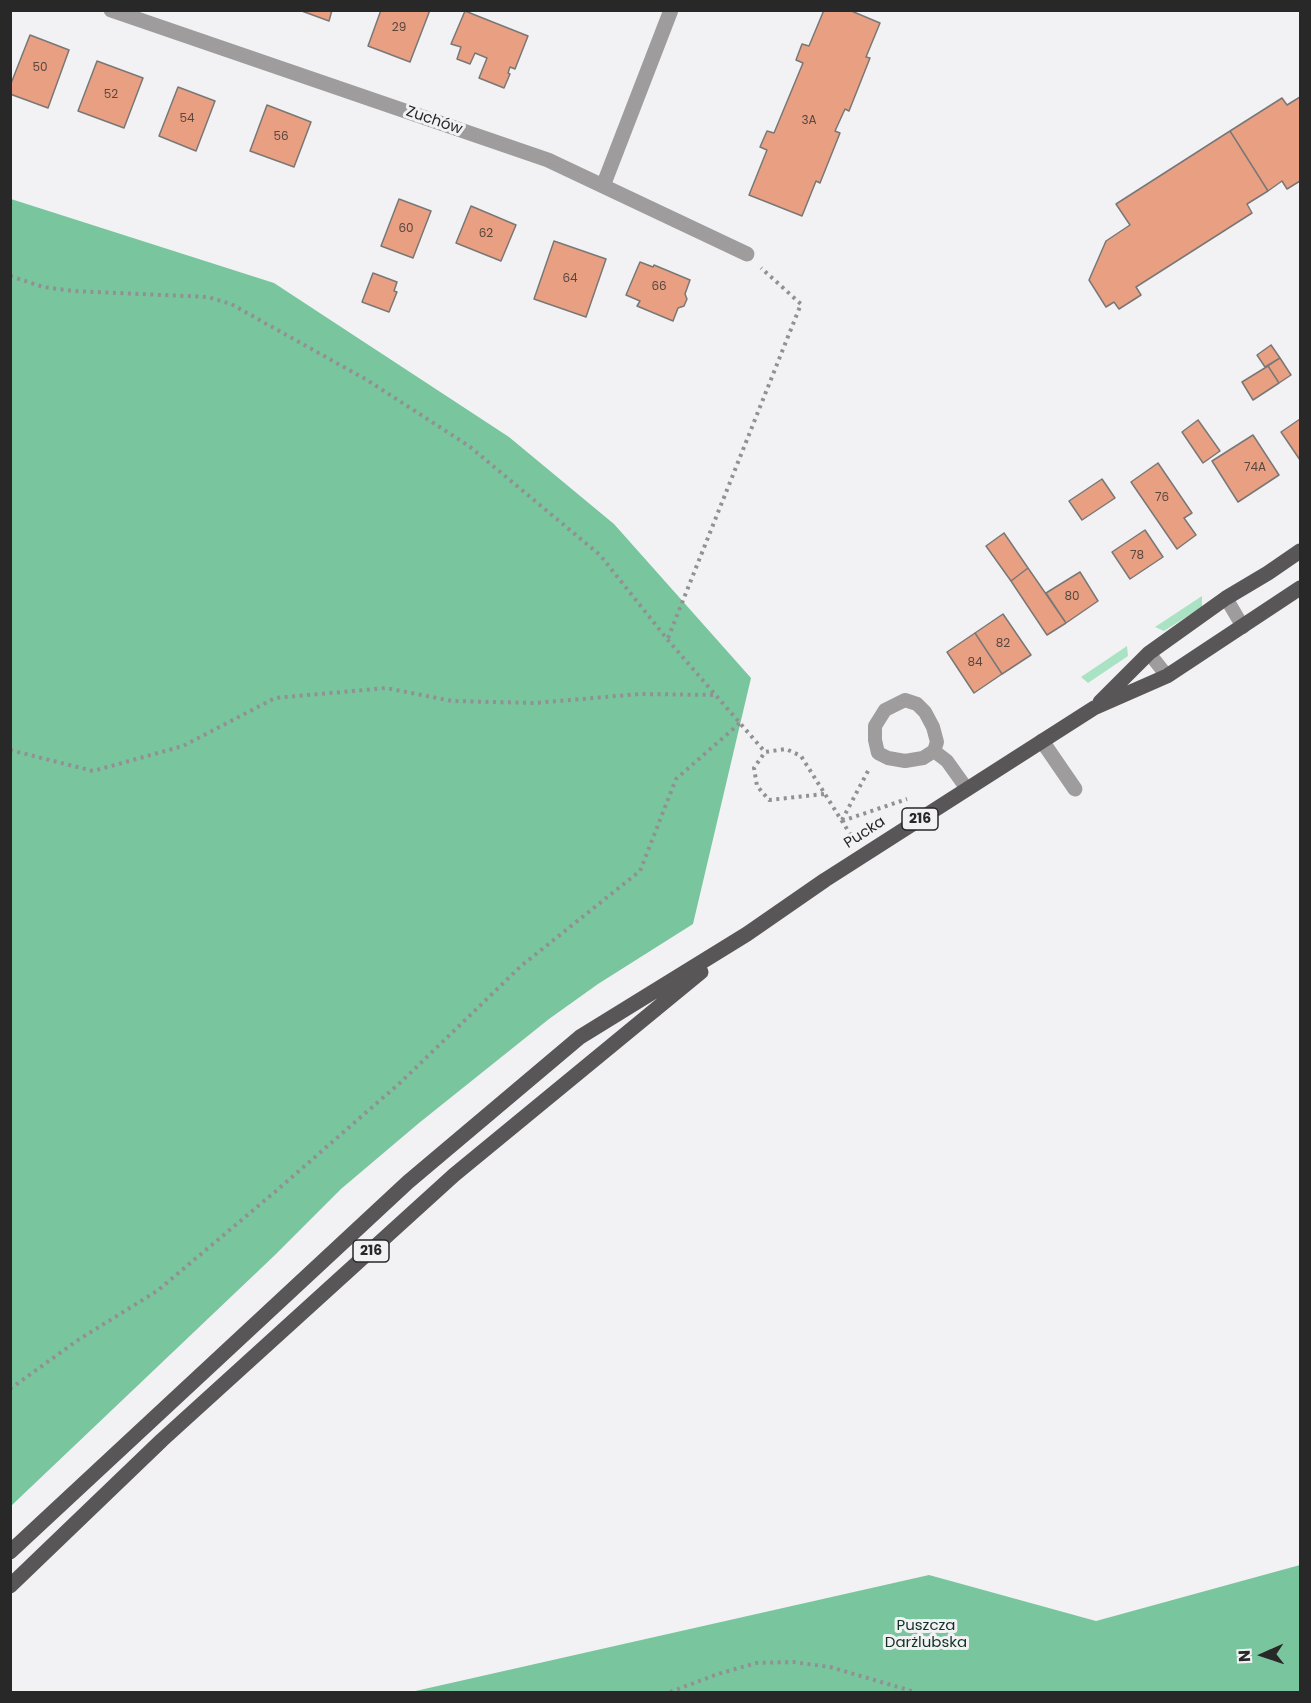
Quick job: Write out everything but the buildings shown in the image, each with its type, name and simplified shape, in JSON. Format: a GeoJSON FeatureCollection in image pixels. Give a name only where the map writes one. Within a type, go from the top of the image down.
{"type":"FeatureCollection","features":[{"type":"Feature","properties":{"kind":"main road","name":"Pucka"},"geometry":{"type":"LineString","coordinates":[[1094,708],[1149,653],[1226,598],[1300,551]]}},
{"type":"Feature","properties":{"kind":"main road","name":"Pucka"},"geometry":{"type":"LineString","coordinates":[[747,934],[825,880],[1094,708],[1167,676],[1300,588]]}},
{"type":"Feature","properties":{"kind":"main road","name":"216"},"geometry":{"type":"LineString","coordinates":[[10,1552],[408,1182],[580,1037],[747,934]]}},
{"type":"Feature","properties":{"kind":"main road","name":"216"},"geometry":{"type":"LineString","coordinates":[[10,1586],[162,1440],[454,1175],[747,934]]}},
{"type":"Feature","properties":{"kind":"street","name":"Zuchów"},"geometry":{"type":"LineString","coordinates":[[111,10],[548,160],[747,254]]}},
{"type":"Feature","properties":{"kind":"street"},"geometry":{"type":"LineString","coordinates":[[603,186],[670,10]]}},
{"type":"Feature","properties":{"kind":"street"},"geometry":{"type":"LineString","coordinates":[[1042,741],[1075,789]]}},
{"type":"Feature","properties":{"kind":"lane"},"geometry":{"type":"LineString","coordinates":[[1226,598],[1243,627]]}},
{"type":"Feature","properties":{"kind":"lane"},"geometry":{"type":"LineString","coordinates":[[1149,653],[1167,676]]}},
{"type":"Feature","properties":{"kind":"lane"},"geometry":{"type":"LineString","coordinates":[[905,700],[917,704],[925,712],[933,727],[937,742],[934,751],[923,758],[905,761],[888,758],[878,753],[875,726],[885,710],[905,700]]}},
{"type":"Feature","properties":{"kind":"lane"},"geometry":{"type":"LineString","coordinates":[[934,751],[947,761],[967,789]]}},
{"type":"Feature","properties":{"kind":"path"},"geometry":{"type":"LineString","coordinates":[[668,639],[801,304],[747,254]]}},
{"type":"Feature","properties":{"kind":"path"},"geometry":{"type":"LineString","coordinates":[[10,276],[53,289],[208,297],[231,304],[367,380],[469,446],[600,555],[668,639],[765,752]]}},
{"type":"Feature","properties":{"kind":"path"},"geometry":{"type":"LineString","coordinates":[[10,750],[93,771],[183,746],[275,698],[386,688],[452,701],[535,703],[640,694],[715,695]]}},
{"type":"Feature","properties":{"kind":"path"},"geometry":{"type":"LineString","coordinates":[[10,1389],[78,1340],[158,1292],[392,1089],[521,966],[640,871],[676,779],[740,723]]}},
{"type":"Feature","properties":{"kind":"path"},"geometry":{"type":"LineString","coordinates":[[824,794],[769,800],[757,786],[754,768],[765,752],[786,749],[801,756],[842,821]]}},
{"type":"Feature","properties":{"kind":"path"},"geometry":{"type":"LineString","coordinates":[[842,821],[878,753]]}},
{"type":"Feature","properties":{"kind":"path"},"geometry":{"type":"LineString","coordinates":[[842,821],[912,797]]}},
{"type":"Feature","properties":{"kind":"path"},"geometry":{"type":"LineString","coordinates":[[670,1692],[756,1663],[793,1662],[830,1667],[915,1692]]}},
{"type":"Feature","properties":{"kind":"green space"},"geometry":{"type":"Polygon","coordinates":[[[11,199],[274,283],[509,437],[614,524],[751,678],[693,924],[598,984],[549,1019],[341,1189],[275,1255],[11,1506],[11,199]]]}},
{"type":"Feature","properties":{"kind":"green space"},"geometry":{"type":"Polygon","coordinates":[[[1202,596],[1202,607],[1164,631],[1155,627],[1202,596]]]}},
{"type":"Feature","properties":{"kind":"green space"},"geometry":{"type":"Polygon","coordinates":[[[1127,646],[1128,656],[1088,683],[1081,677],[1127,646]]]}},
{"type":"Feature","properties":{"kind":"green space","name":"Puszcza Darżlubska"},"geometry":{"type":"Polygon","coordinates":[[[1300,1565],[1300,1692],[411,1692],[929,1575],[1096,1621],[1300,1565]]]}}]}
